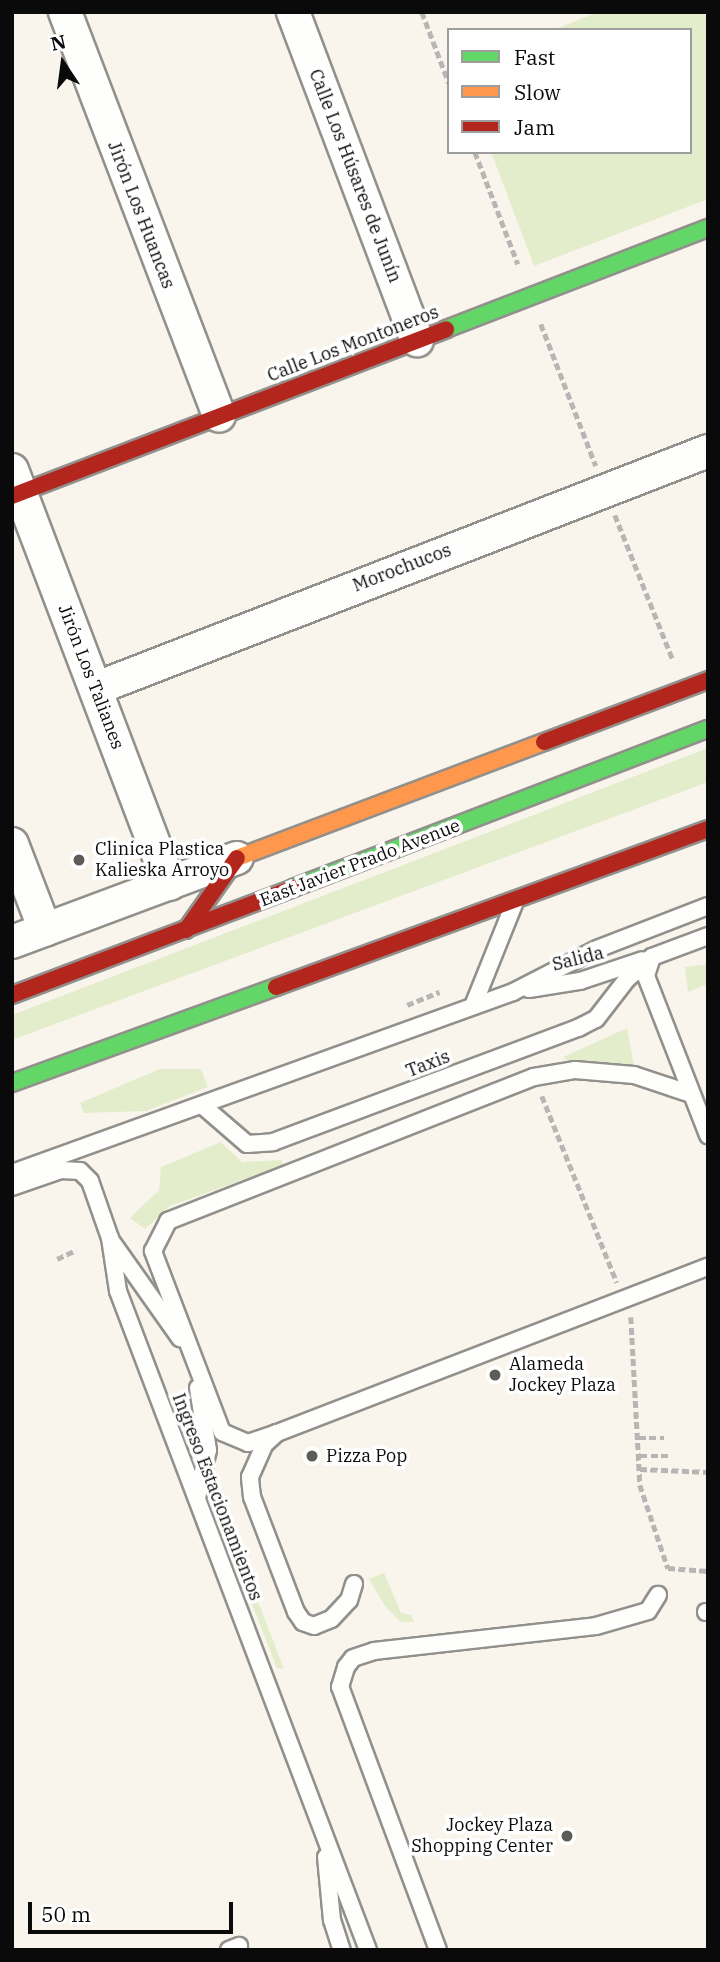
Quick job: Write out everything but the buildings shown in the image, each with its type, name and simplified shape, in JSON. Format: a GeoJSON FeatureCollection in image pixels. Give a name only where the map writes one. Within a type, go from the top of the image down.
{"type":"FeatureCollection","features":[{"type":"Feature","properties":{"kind":"main road","name":"Calle Los Montoneros"},"geometry":{"type":"LineString","coordinates":[[15,486],[219,416],[708,228]]}},
{"type":"Feature","properties":{"kind":"main road"},"geometry":{"type":"LineString","coordinates":[[186,930],[237,858],[708,680]]}},
{"type":"Feature","properties":{"kind":"main road","name":"East Javier Prado Avenue"},"geometry":{"type":"LineString","coordinates":[[12,995],[708,729]]}},
{"type":"Feature","properties":{"kind":"main road"},"geometry":{"type":"LineString","coordinates":[[12,1083],[708,829]]}},
{"type":"Feature","properties":{"kind":"street","name":"Jirón Los Huancas"},"geometry":{"type":"LineString","coordinates":[[65,12],[219,416]]}},
{"type":"Feature","properties":{"kind":"street","name":"Calle Los Húsares de Junín"},"geometry":{"type":"LineString","coordinates":[[293,12],[417,340]]}},
{"type":"Feature","properties":{"kind":"street","name":"Morochucos"},"geometry":{"type":"LineString","coordinates":[[97,688],[708,451]]}},
{"type":"Feature","properties":{"kind":"street","name":"Jirón Los Talianes"},"geometry":{"type":"LineString","coordinates":[[15,486],[97,688],[169,884]]}},
{"type":"Feature","properties":{"kind":"street"},"geometry":{"type":"LineString","coordinates":[[12,844],[46,930]]}},
{"type":"Feature","properties":{"kind":"street"},"geometry":{"type":"LineString","coordinates":[[12,942],[237,858]]}},
{"type":"Feature","properties":{"kind":"lane"},"geometry":{"type":"LineString","coordinates":[[473,1006],[516,900]]}},
{"type":"Feature","properties":{"kind":"lane"},"geometry":{"type":"LineString","coordinates":[[12,1173],[513,992],[597,949],[708,906]]}},
{"type":"Feature","properties":{"kind":"lane","name":"Salida"},"geometry":{"type":"LineString","coordinates":[[513,992],[580,981],[708,936]]}},
{"type":"Feature","properties":{"kind":"lane"},"geometry":{"type":"LineString","coordinates":[[652,957],[646,976],[708,1135]]}},
{"type":"Feature","properties":{"kind":"lane","name":"Taxis"},"geometry":{"type":"LineString","coordinates":[[203,1106],[247,1144],[273,1142],[578,1028],[596,1019],[627,979],[652,957]]}},
{"type":"Feature","properties":{"kind":"lane"},"geometry":{"type":"LineString","coordinates":[[691,1094],[634,1075],[575,1070],[534,1077],[167,1221],[153,1251],[222,1432],[248,1443],[708,1267]]}},
{"type":"Feature","properties":{"kind":"lane","name":"Ingreso Estacionamientos"},"geometry":{"type":"LineString","coordinates":[[12,1187],[61,1170],[80,1171],[90,1181],[110,1238],[118,1291],[324,1837]]}},
{"type":"Feature","properties":{"kind":"lane"},"geometry":{"type":"LineString","coordinates":[[110,1238],[193,1358],[208,1450],[197,1498]]}},
{"type":"Feature","properties":{"kind":"lane"},"geometry":{"type":"LineString","coordinates":[[277,1433],[265,1444],[250,1477],[252,1497],[296,1612],[303,1622],[314,1626],[331,1619],[349,1600],[355,1584]]}},
{"type":"Feature","properties":{"kind":"lane"},"geometry":{"type":"LineString","coordinates":[[438,1950],[340,1687],[346,1667],[353,1658],[374,1651],[596,1626],[648,1611],[657,1595]]}},
{"type":"Feature","properties":{"kind":"lane"},"geometry":{"type":"LineString","coordinates":[[324,1837],[332,1920],[342,1950]]}},
{"type":"Feature","properties":{"kind":"lane"},"geometry":{"type":"LineString","coordinates":[[324,1837],[368,1950]]}},
{"type":"Feature","properties":{"kind":"path"},"geometry":{"type":"LineString","coordinates":[[422,12],[447,78]]}},
{"type":"Feature","properties":{"kind":"path"},"geometry":{"type":"LineString","coordinates":[[476,154],[518,264]]}},
{"type":"Feature","properties":{"kind":"path"},"geometry":{"type":"LineString","coordinates":[[536,314],[596,466]]}},
{"type":"Feature","properties":{"kind":"path"},"geometry":{"type":"LineString","coordinates":[[614,511],[675,667]]}},
{"type":"Feature","properties":{"kind":"path"},"geometry":{"type":"LineString","coordinates":[[534,1077],[624,1299],[636,1342],[640,1485],[668,1569],[708,1571]]}},
{"type":"Feature","properties":{"kind":"path"},"geometry":{"type":"LineString","coordinates":[[57,1259],[76,1250]]}},
{"type":"Feature","properties":{"kind":"path"},"geometry":{"type":"LineString","coordinates":[[639,1438],[664,1438]]}},
{"type":"Feature","properties":{"kind":"path"},"geometry":{"type":"LineString","coordinates":[[640,1456],[668,1456]]}},
{"type":"Feature","properties":{"kind":"path"},"geometry":{"type":"LineString","coordinates":[[640,1469],[708,1472]]}},
{"type":"Feature","properties":{"kind":"green space"},"geometry":{"type":"Polygon","coordinates":[[[598,12],[708,12],[708,199],[534,266],[492,154],[692,154],[692,28],[558,28],[598,12]]]}},
{"type":"Feature","properties":{"kind":"green space"},"geometry":{"type":"Polygon","coordinates":[[[708,748],[708,782],[12,1040],[12,1015],[708,748]]]}},
{"type":"Feature","properties":{"kind":"green space"},"geometry":{"type":"Polygon","coordinates":[[[708,964],[708,984],[688,992],[685,967],[708,964]]]}},
{"type":"Feature","properties":{"kind":"green space"},"geometry":{"type":"Polygon","coordinates":[[[627,1028],[634,1066],[572,1065],[563,1057],[627,1028]]]}},
{"type":"Feature","properties":{"kind":"green space"},"geometry":{"type":"Polygon","coordinates":[[[160,1069],[201,1069],[208,1087],[146,1111],[84,1113],[80,1103],[160,1069]]]}},
{"type":"Feature","properties":{"kind":"green space"},"geometry":{"type":"Polygon","coordinates":[[[221,1142],[242,1162],[281,1160],[284,1165],[170,1206],[145,1229],[130,1218],[159,1190],[161,1167],[221,1142]]]}},
{"type":"Feature","properties":{"kind":"green space"},"geometry":{"type":"Polygon","coordinates":[[[219,1489],[219,1500],[284,1669],[277,1668],[208,1493],[219,1489]]]}},
{"type":"Feature","properties":{"kind":"green space"},"geometry":{"type":"Polygon","coordinates":[[[384,1573],[401,1613],[411,1615],[414,1622],[401,1622],[385,1606],[369,1579],[384,1573]]]}},
{"type":"Feature","properties":{"kind":"traffic: fast"},"geometry":{"type":"LineString","coordinates":[[446,329],[708,228]]}},
{"type":"Feature","properties":{"kind":"traffic: fast"},"geometry":{"type":"LineString","coordinates":[[293,888],[708,729]]}},
{"type":"Feature","properties":{"kind":"traffic: fast"},"geometry":{"type":"LineString","coordinates":[[12,1083],[276,987]]}},
{"type":"Feature","properties":{"kind":"traffic: slow"},"geometry":{"type":"LineString","coordinates":[[237,858],[544,742]]}},
{"type":"Feature","properties":{"kind":"traffic: jam"},"geometry":{"type":"LineString","coordinates":[[12,496],[446,329]]}},
{"type":"Feature","properties":{"kind":"traffic: jam"},"geometry":{"type":"LineString","coordinates":[[544,742],[708,680]]}},
{"type":"Feature","properties":{"kind":"traffic: jam"},"geometry":{"type":"LineString","coordinates":[[276,987],[708,829]]}},
{"type":"Feature","properties":{"kind":"traffic: jam"},"geometry":{"type":"LineString","coordinates":[[186,930],[237,858]]}},
{"type":"Feature","properties":{"kind":"traffic: jam"},"geometry":{"type":"LineString","coordinates":[[12,995],[293,888]]}},
{"type":"Feature","properties":{"kind":"place","name":"Clinica Plastica Kalieska Arroyo"},"geometry":{"type":"Point","coordinates":[79,860]}},
{"type":"Feature","properties":{"kind":"place","name":"Alameda Jockey Plaza"},"geometry":{"type":"Point","coordinates":[495,1375]}},
{"type":"Feature","properties":{"kind":"place","name":"Pizza Pop"},"geometry":{"type":"Point","coordinates":[312,1456]}},
{"type":"Feature","properties":{"kind":"place","name":"Jockey Plaza Shopping Center"},"geometry":{"type":"Point","coordinates":[567,1836]}}]}
